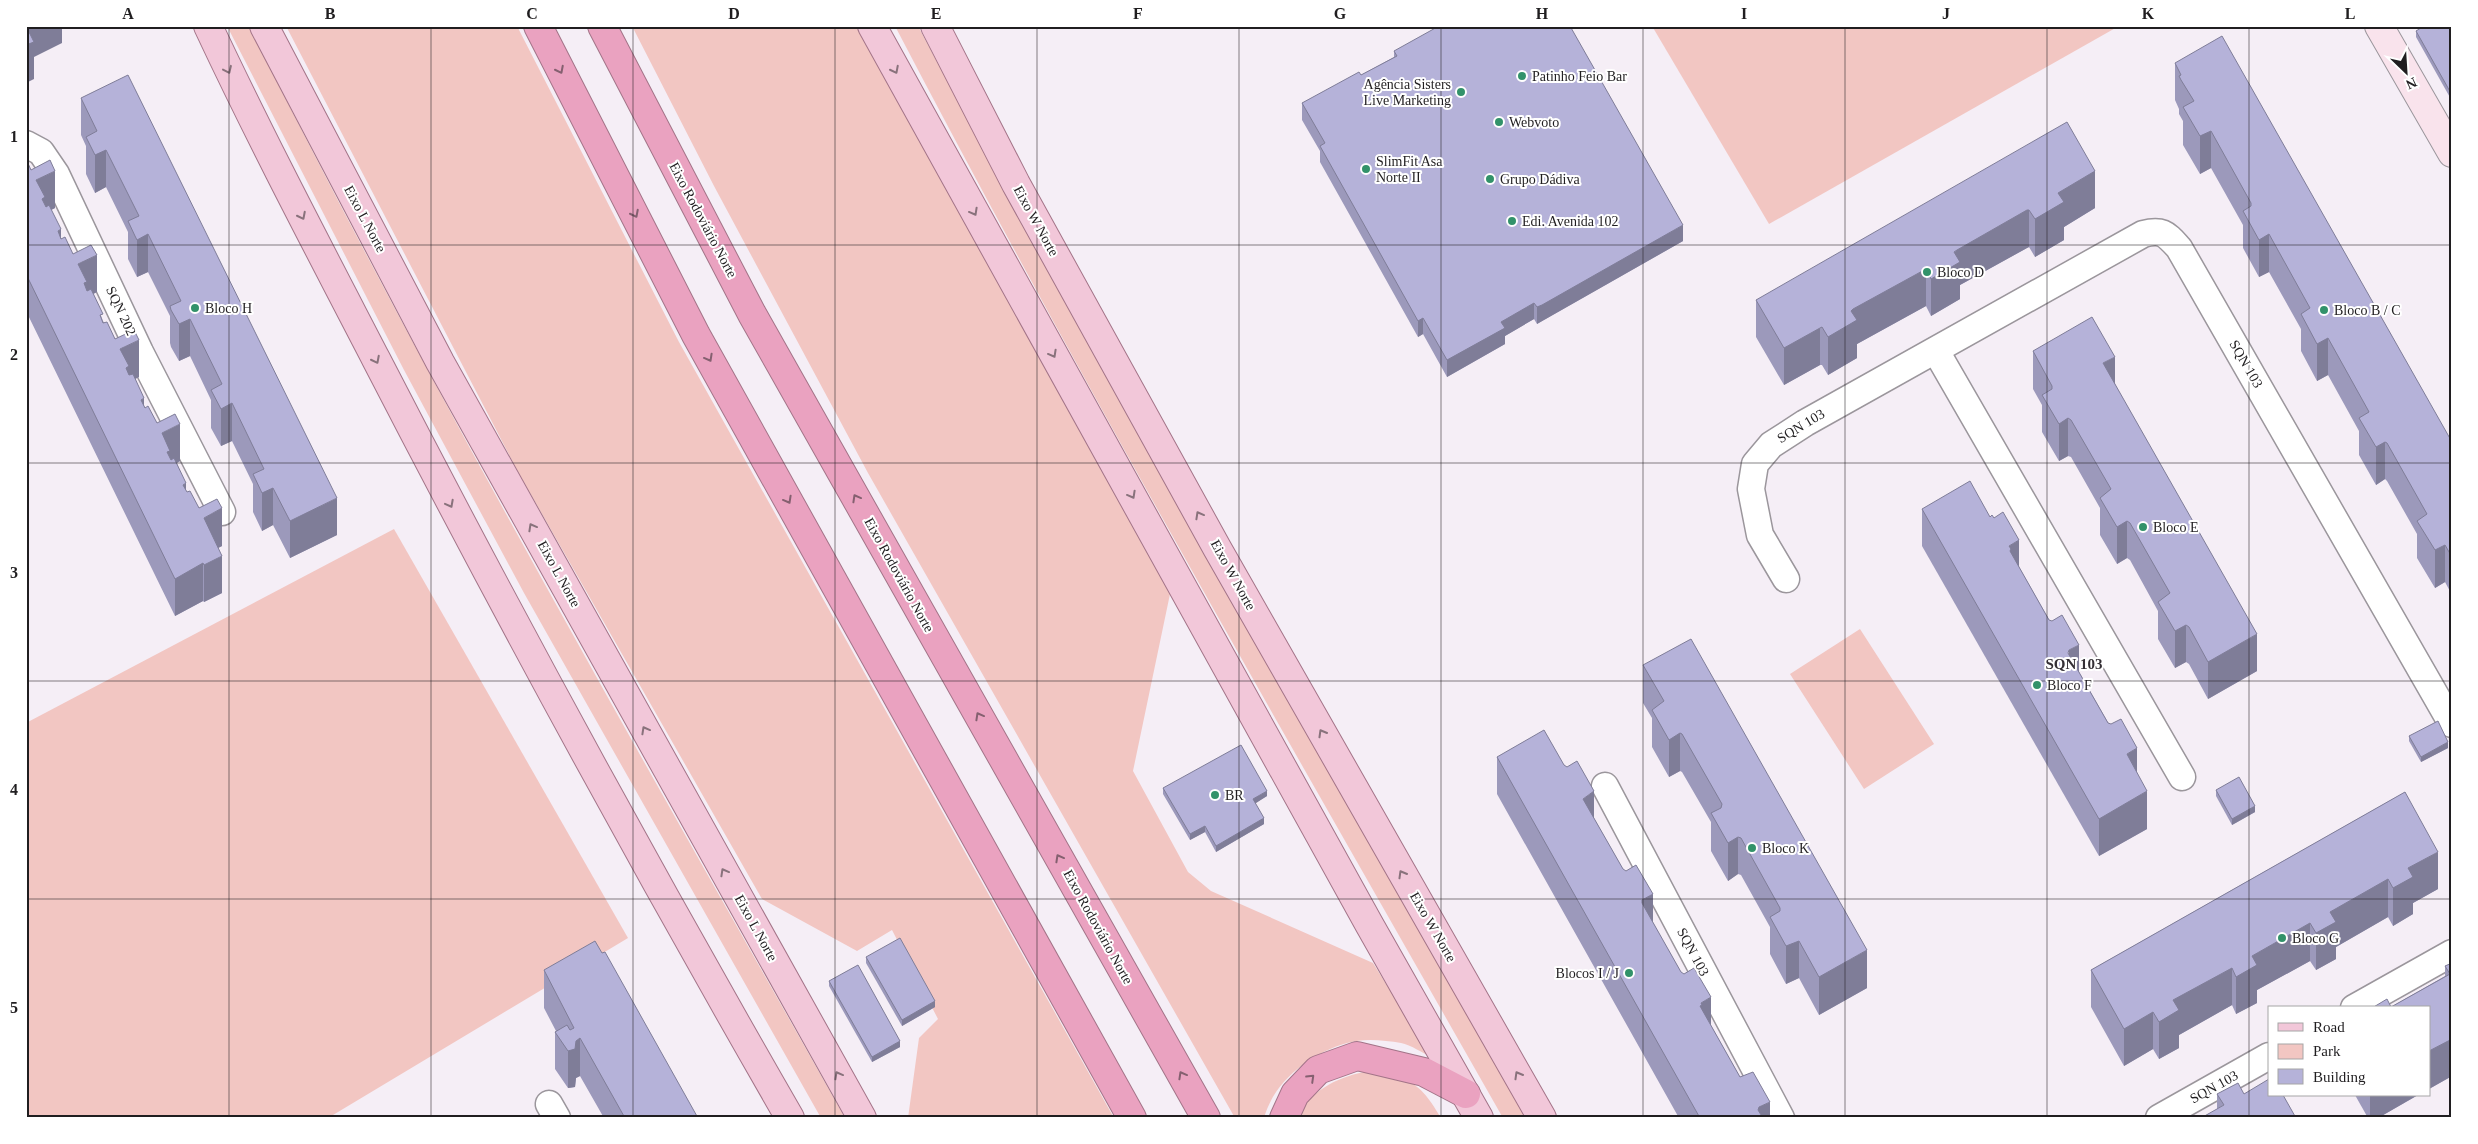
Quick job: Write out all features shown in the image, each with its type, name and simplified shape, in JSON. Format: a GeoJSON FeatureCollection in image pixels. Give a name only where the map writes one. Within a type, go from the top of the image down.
{"type":"FeatureCollection","features":[{"type":"Feature","properties":{"kind":"highway"},"geometry":{"type":"LineString","coordinates":[[538,26],[701,343],[1132,1118]]}},
{"type":"Feature","properties":{"kind":"highway","name":"Eixo Rodoviário Norte"},"geometry":{"type":"LineString","coordinates":[[602,26],[752,314],[1206,1118]]}},
{"type":"Feature","properties":{"kind":"highway"},"geometry":{"type":"LineString","coordinates":[[1284,1118],[1294,1094],[1318,1070],[1357,1056],[1424,1072],[1466,1094]]}},
{"type":"Feature","properties":{"kind":"main road"},"geometry":{"type":"LineString","coordinates":[[208,26],[246,107],[452,507],[669,909],[790,1118]]}},
{"type":"Feature","properties":{"kind":"main road","name":"Eixo L Norte"},"geometry":{"type":"LineString","coordinates":[[264,26],[440,362],[862,1118]]}},
{"type":"Feature","properties":{"kind":"main road"},"geometry":{"type":"LineString","coordinates":[[872,26],[1364,916],[1479,1118]]}},
{"type":"Feature","properties":{"kind":"main road","name":"Eixo W Norte"},"geometry":{"type":"LineString","coordinates":[[935,26],[1016,184],[1217,548],[1542,1118]]}},
{"type":"Feature","properties":{"kind":"street"},"geometry":{"type":"LineString","coordinates":[[2380,26],[2452,153]]}},
{"type":"Feature","properties":{"kind":"street","name":"SQN 202"},"geometry":{"type":"LineString","coordinates":[[26,144],[40,152],[56,174],[140,352],[222,512]]}},
{"type":"Feature","properties":{"kind":"street","name":"SQN 103"},"geometry":{"type":"LineString","coordinates":[[1786,579],[1760,535],[1750,489],[1755,464],[1771,445],[1804,423],[2143,234],[2156,230],[2167,235],[2179,248],[2452,724]]}},
{"type":"Feature","properties":{"kind":"street"},"geometry":{"type":"LineString","coordinates":[[1936,351],[2182,777]]}},
{"type":"Feature","properties":{"kind":"street","name":"SQN 103"},"geometry":{"type":"LineString","coordinates":[[1605,786],[1781,1118]]}},
{"type":"Feature","properties":{"kind":"street"},"geometry":{"type":"LineString","coordinates":[[2358,1006],[2452,953]]}},
{"type":"Feature","properties":{"kind":"street","name":"SQN 103"},"geometry":{"type":"LineString","coordinates":[[2159,1118],[2268,1057]]}},
{"type":"Feature","properties":{"kind":"green space"},"geometry":{"type":"Polygon","coordinates":[[[227,26],[249,26],[319,165],[465,439],[845,1118],[821,1118],[524,593],[404,370],[227,26]]]}},
{"type":"Feature","properties":{"kind":"green space"},"geometry":{"type":"Polygon","coordinates":[[[286,26],[517,26],[679,342],[1114,1118],[908,1118],[919,1038],[938,1019],[892,930],[857,951],[762,899],[518,472],[286,26]]]}},
{"type":"Feature","properties":{"kind":"green space"},"geometry":{"type":"Polygon","coordinates":[[[632,26],[871,26],[1170,594],[1133,771],[1188,872],[1211,891],[1373,963],[1432,1058],[1413,1047],[1401,1043],[1360,1040],[1347,1043],[1320,1054],[1296,1070],[1276,1092],[1264,1118],[1235,1118],[868,473],[714,186],[632,26]]]}},
{"type":"Feature","properties":{"kind":"green space"},"geometry":{"type":"Polygon","coordinates":[[[895,26],[918,26],[1035,246],[1527,1118],[1503,1118],[1118,438],[1042,301],[895,26]]]}},
{"type":"Feature","properties":{"kind":"green space"},"geometry":{"type":"Polygon","coordinates":[[[1652,26],[2119,26],[1769,224],[1652,26]]]}},
{"type":"Feature","properties":{"kind":"green space"},"geometry":{"type":"Polygon","coordinates":[[[394,529],[628,938],[328,1118],[26,1118],[26,723],[394,529]]]}},
{"type":"Feature","properties":{"kind":"green space"},"geometry":{"type":"Polygon","coordinates":[[[1860,629],[1934,744],[1864,789],[1790,674],[1860,629]]]}},
{"type":"Feature","properties":{"kind":"green space"},"geometry":{"type":"Polygon","coordinates":[[[1364,1072],[1391,1076],[1410,1082],[1425,1095],[1441,1118],[1296,1118],[1316,1093],[1343,1078],[1364,1072]]]}},
{"type":"Feature","properties":{"kind":"building"},"geometry":{"type":"Polygon","coordinates":[[[26,26],[34,42],[26,45],[26,26]]]}},
{"type":"Feature","properties":{"kind":"building","name":"Edi. Avenida 102"},"geometry":{"type":"Polygon","coordinates":[[[1439,26],[1570,26],[1683,225],[1542,305],[1537,307],[1534,303],[1501,322],[1505,328],[1447,360],[1423,318],[1418,321],[1320,146],[1325,143],[1302,103],[1359,72],[1361,75],[1397,56],[1394,51],[1439,26]]]}},
{"type":"Feature","properties":{"kind":"building"},"geometry":{"type":"Polygon","coordinates":[[[2424,26],[2452,26],[2452,95],[2416,31],[2424,26]]]}},
{"type":"Feature","properties":{"kind":"building","name":"Bloco B / C"},"geometry":{"type":"Polygon","coordinates":[[[2222,36],[2452,442],[2452,557],[2445,545],[2435,550],[2417,521],[2427,514],[2387,443],[2385,442],[2376,447],[2359,418],[2369,412],[2328,338],[2317,344],[2301,314],[2310,308],[2269,234],[2259,240],[2243,211],[2251,206],[2251,203],[2211,131],[2200,136],[2183,107],[2194,101],[2179,76],[2181,75],[2175,63],[2222,36]]]}},
{"type":"Feature","properties":{"kind":"building","name":"Bloco H"},"geometry":{"type":"Polygon","coordinates":[[[128,75],[337,498],[290,521],[273,488],[262,493],[253,474],[264,469],[232,403],[221,409],[211,390],[222,384],[190,319],[179,324],[171,310],[170,306],[181,301],[148,234],[137,240],[128,221],[139,216],[106,150],[95,155],[86,137],[97,131],[81,98],[128,75]]]}},
{"type":"Feature","properties":{"kind":"building"},"geometry":{"type":"Polygon","coordinates":[[[2067,122],[2095,171],[2058,193],[2064,202],[2035,219],[2027,210],[1954,252],[1960,262],[1931,279],[1926,269],[1853,309],[1851,311],[1857,320],[1828,337],[1822,327],[1784,348],[1756,300],[2067,122]]]}},
{"type":"Feature","properties":{"kind":"building"},"geometry":{"type":"Polygon","coordinates":[[[26,159],[31,170],[50,160],[55,171],[36,180],[45,197],[42,199],[46,207],[49,205],[61,229],[58,231],[61,239],[65,237],[73,254],[91,245],[97,255],[78,264],[87,282],[84,283],[87,291],[91,289],[103,314],[100,315],[103,323],[107,322],[115,339],[134,330],[139,340],[120,349],[129,366],[126,368],[129,375],[133,374],[144,398],[141,400],[145,408],[148,406],[157,423],[175,414],[180,424],[162,433],[170,451],[167,452],[171,460],[174,458],[186,483],[183,485],[187,492],[190,491],[199,508],[217,499],[222,508],[204,518],[222,556],[204,565],[203,563],[175,579],[26,274],[26,159]]]}},
{"type":"Feature","properties":{"kind":"building","name":"Bloco E"},"geometry":{"type":"Polygon","coordinates":[[[2092,317],[2115,357],[2103,363],[2257,634],[2208,662],[2189,627],[2186,625],[2175,631],[2158,602],[2170,593],[2130,523],[2127,521],[2117,527],[2100,498],[2111,489],[2071,420],[2068,418],[2059,424],[2042,395],[2052,389],[2052,386],[2033,351],[2092,317]]]}},
{"type":"Feature","properties":{"kind":"building","name":"Bloco F"},"geometry":{"type":"Polygon","coordinates":[[[1970,481],[1990,517],[1992,515],[1994,518],[2003,512],[2019,540],[2009,546],[2010,551],[2049,620],[2052,621],[2062,615],[2079,645],[2069,650],[2068,653],[2108,723],[2111,724],[2121,719],[2137,748],[2127,754],[2147,791],[2099,819],[1922,509],[1970,481]]]}},
{"type":"Feature","properties":{"kind":"building","name":"Bloco K"},"geometry":{"type":"Polygon","coordinates":[[[1691,639],[1867,950],[1819,977],[1799,941],[1786,946],[1770,917],[1780,911],[1780,908],[1741,838],[1738,837],[1728,843],[1711,813],[1721,808],[1722,804],[1682,734],[1680,733],[1669,740],[1652,710],[1664,701],[1643,665],[1691,639]]]}},
{"type":"Feature","properties":{"kind":"building"},"geometry":{"type":"Polygon","coordinates":[[[2438,721],[2448,742],[2421,757],[2409,736],[2438,721]]]}},
{"type":"Feature","properties":{"kind":"building","name":"Blocos I / J"},"geometry":{"type":"Polygon","coordinates":[[[1544,730],[1564,765],[1567,767],[1577,761],[1594,791],[1583,799],[1623,869],[1626,871],[1636,865],[1653,894],[1642,900],[1642,903],[1681,972],[1684,974],[1694,968],[1711,997],[1701,1003],[1702,1005],[1700,1006],[1740,1077],[1753,1072],[1770,1102],[1759,1107],[1758,1110],[1763,1118],[1700,1118],[1497,757],[1544,730]]]}},
{"type":"Feature","properties":{"kind":"building","name":"BR"},"geometry":{"type":"Polygon","coordinates":[[[1241,745],[1267,791],[1253,799],[1264,818],[1216,846],[1205,826],[1190,834],[1163,788],[1241,745]]]}},
{"type":"Feature","properties":{"kind":"building"},"geometry":{"type":"Polygon","coordinates":[[[2239,777],[2255,806],[2232,819],[2216,790],[2239,777]]]}},
{"type":"Feature","properties":{"kind":"building"},"geometry":{"type":"Polygon","coordinates":[[[2405,792],[2438,852],[2408,868],[2413,877],[2393,888],[2388,879],[2330,912],[2336,922],[2316,933],[2310,923],[2252,956],[2257,965],[2236,977],[2232,968],[2173,1000],[2179,1010],[2159,1022],[2153,1012],[2124,1029],[2091,970],[2405,792]]]}},
{"type":"Feature","properties":{"kind":"building"},"geometry":{"type":"Polygon","coordinates":[[[900,938],[935,1001],[902,1020],[866,957],[900,938]]]}},
{"type":"Feature","properties":{"kind":"building"},"geometry":{"type":"Polygon","coordinates":[[[595,941],[602,953],[605,952],[698,1118],[625,1118],[580,1038],[576,1041],[575,1049],[568,1051],[555,1032],[567,1025],[570,1030],[574,1028],[544,970],[595,941]]]}},
{"type":"Feature","properties":{"kind":"building"},"geometry":{"type":"Polygon","coordinates":[[[2452,963],[2452,1039],[2430,1050],[2430,1006],[2393,1006],[2450,974],[2445,966],[2452,963]]]}},
{"type":"Feature","properties":{"kind":"building"},"geometry":{"type":"Polygon","coordinates":[[[858,965],[900,1041],[872,1057],[829,981],[858,965]]]}},
{"type":"Feature","properties":{"kind":"building"},"geometry":{"type":"Polygon","coordinates":[[[2387,999],[2390,1006],[2375,1006],[2387,999]]]}},
{"type":"Feature","properties":{"kind":"building"},"geometry":{"type":"Polygon","coordinates":[[[2268,1080],[2268,1096],[2284,1096],[2296,1118],[2201,1118],[2224,1105],[2217,1094],[2238,1083],[2244,1094],[2268,1080]]]}},
{"type":"Feature","properties":{"kind":"place","name":"Patinho Feio Bar"},"geometry":{"type":"Point","coordinates":[1522,76]}},
{"type":"Feature","properties":{"kind":"place","name":"Agência Sisters Live Marketing"},"geometry":{"type":"Point","coordinates":[1461,92]}},
{"type":"Feature","properties":{"kind":"place","name":"Webvoto"},"geometry":{"type":"Point","coordinates":[1499,122]}},
{"type":"Feature","properties":{"kind":"place","name":"SlimFit Asa Norte II"},"geometry":{"type":"Point","coordinates":[1366,169]}},
{"type":"Feature","properties":{"kind":"place","name":"Grupo Dádiva"},"geometry":{"type":"Point","coordinates":[1490,179]}},
{"type":"Feature","properties":{"kind":"place","name":"Edi. Avenida 102"},"geometry":{"type":"Point","coordinates":[1512,221]}},
{"type":"Feature","properties":{"kind":"place","name":"Bloco D"},"geometry":{"type":"Point","coordinates":[1927,272]}},
{"type":"Feature","properties":{"kind":"place","name":"Bloco H"},"geometry":{"type":"Point","coordinates":[195,308]}},
{"type":"Feature","properties":{"kind":"place","name":"Bloco B / C"},"geometry":{"type":"Point","coordinates":[2324,310]}},
{"type":"Feature","properties":{"kind":"place","name":"Bloco E"},"geometry":{"type":"Point","coordinates":[2143,527]}},
{"type":"Feature","properties":{"kind":"place","name":"Bloco F"},"geometry":{"type":"Point","coordinates":[2037,685]}},
{"type":"Feature","properties":{"kind":"place","name":"BR"},"geometry":{"type":"Point","coordinates":[1215,795]}},
{"type":"Feature","properties":{"kind":"place","name":"Bloco K"},"geometry":{"type":"Point","coordinates":[1752,848]}},
{"type":"Feature","properties":{"kind":"place","name":"Bloco G"},"geometry":{"type":"Point","coordinates":[2282,938]}},
{"type":"Feature","properties":{"kind":"place","name":"Blocos I / J"},"geometry":{"type":"Point","coordinates":[1629,973]}},
{"type":"Feature","properties":{"kind":"district","name":"SQN 103"},"geometry":{"type":"Point","coordinates":[2074,664]}}]}
